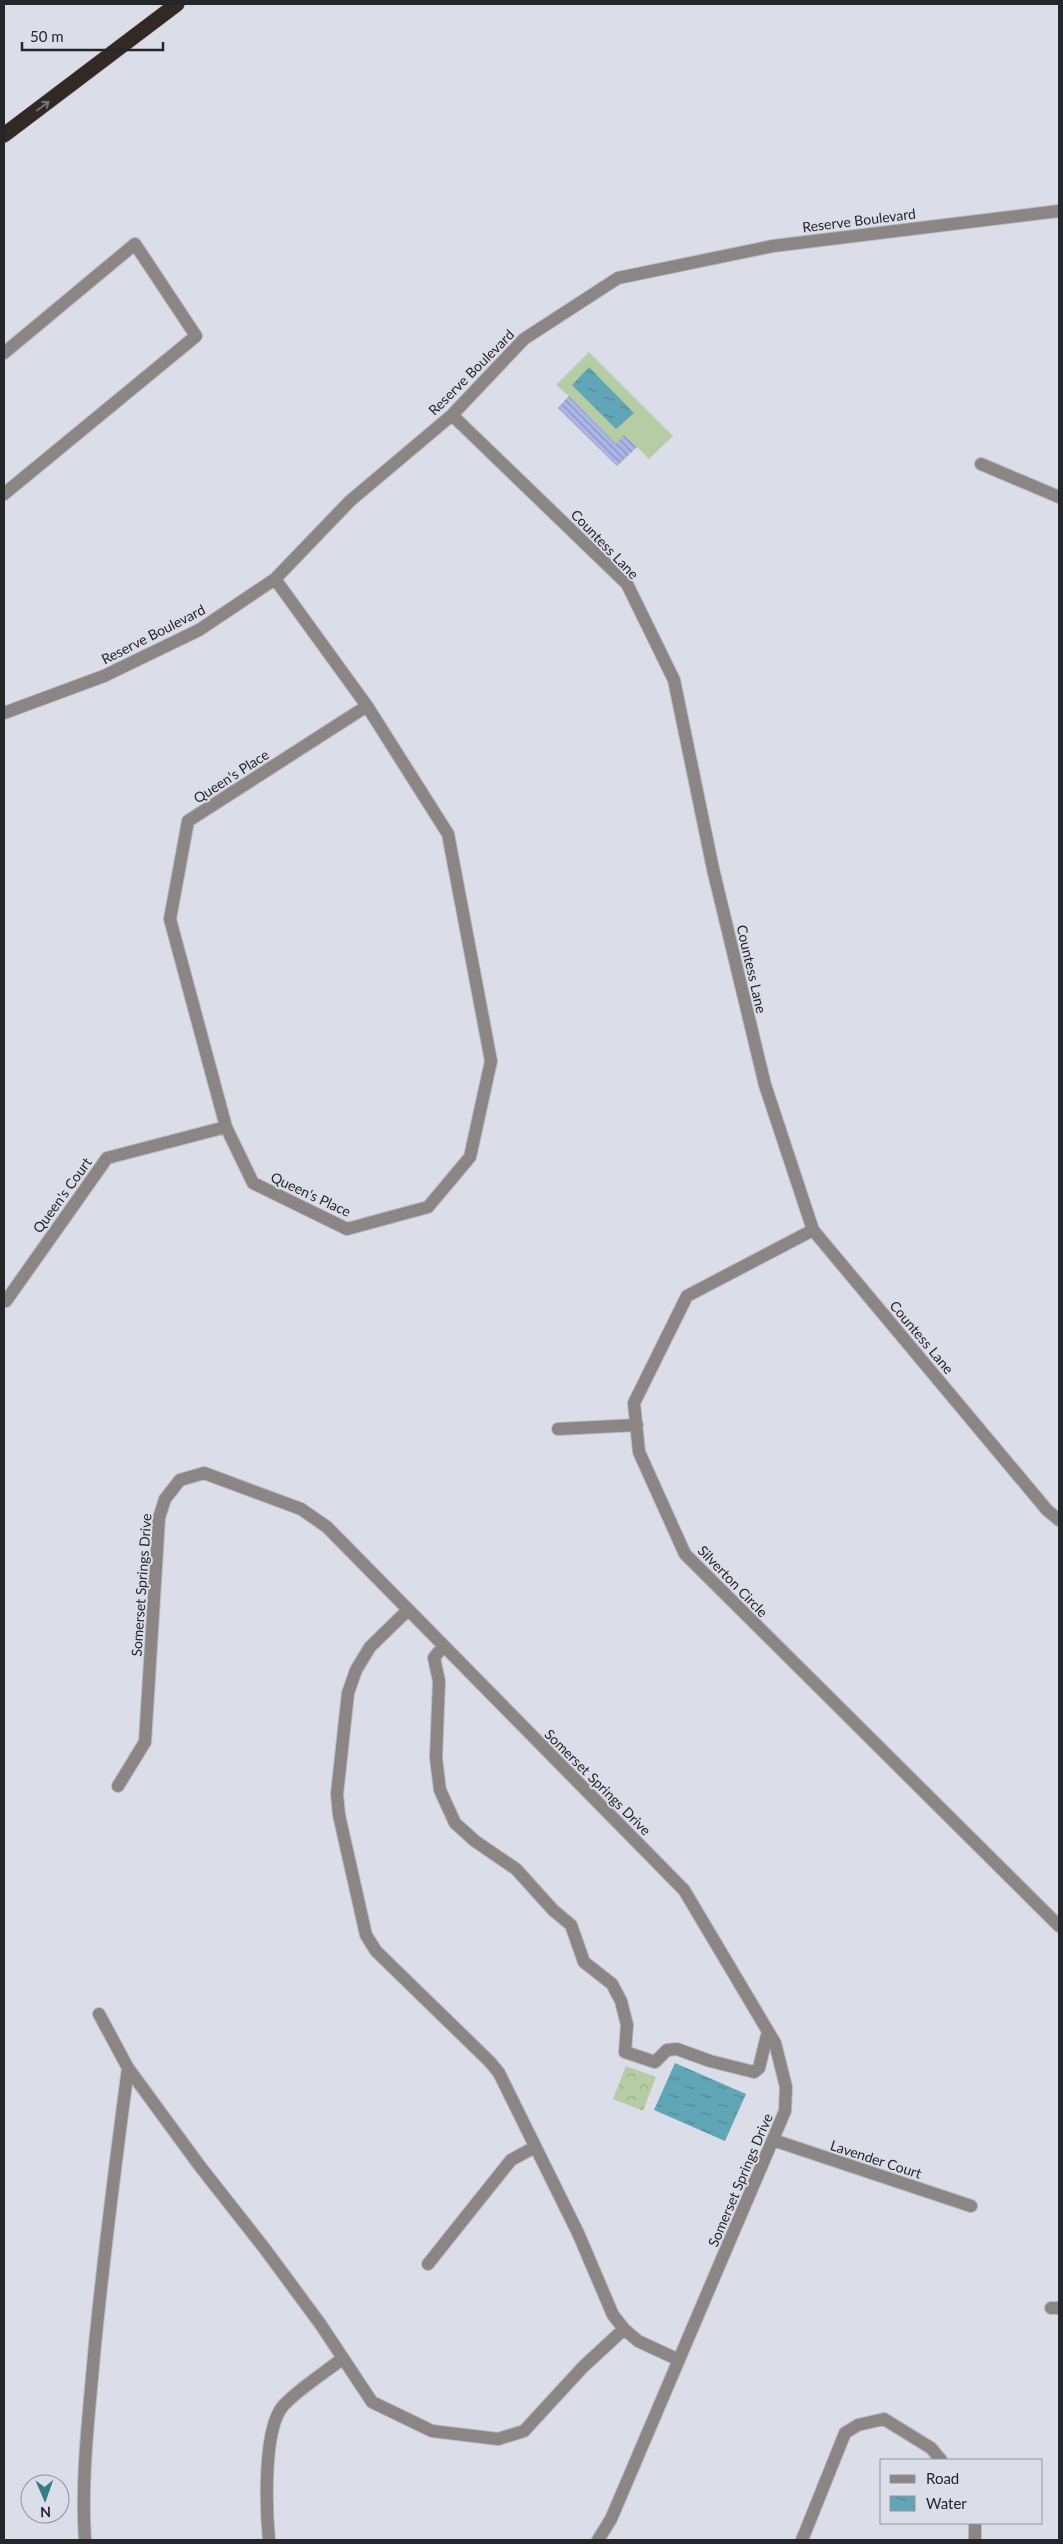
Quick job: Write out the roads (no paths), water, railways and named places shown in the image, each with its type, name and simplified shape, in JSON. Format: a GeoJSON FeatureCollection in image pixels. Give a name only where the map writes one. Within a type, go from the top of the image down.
{"type":"FeatureCollection","features":[{"type":"Feature","properties":{"kind":"highway"},"geometry":{"type":"LineString","coordinates":[[4,135],[177,4]]}},
{"type":"Feature","properties":{"kind":"street","name":"Reserve Boulevard"},"geometry":{"type":"LineString","coordinates":[[4,713],[104,676],[199,630],[275,579],[350,502],[452,415],[524,339],[618,278],[773,246],[1059,211]]}},
{"type":"Feature","properties":{"kind":"street"},"geometry":{"type":"LineString","coordinates":[[4,353],[135,244],[196,336],[4,494]]}},
{"type":"Feature","properties":{"kind":"street","name":"Countess Lane"},"geometry":{"type":"LineString","coordinates":[[452,415],[627,584],[674,680],[714,869],[764,1085],[814,1230],[1041,1503],[1059,1520]]}},
{"type":"Feature","properties":{"kind":"street"},"geometry":{"type":"LineString","coordinates":[[981,464],[1059,497]]}},
{"type":"Feature","properties":{"kind":"street","name":"Queen's Place"},"geometry":{"type":"LineString","coordinates":[[275,579],[367,706],[448,834],[492,1061],[470,1157],[428,1207],[347,1229],[253,1183],[226,1127],[170,920],[188,821],[367,706]]}},
{"type":"Feature","properties":{"kind":"street","name":"Queen's Court"},"geometry":{"type":"LineString","coordinates":[[6,1301],[107,1158],[226,1127]]}},
{"type":"Feature","properties":{"kind":"street","name":"Silverton Circle"},"geometry":{"type":"LineString","coordinates":[[814,1230],[687,1296],[634,1403],[639,1452],[686,1554],[1059,1926]]}},
{"type":"Feature","properties":{"kind":"street"},"geometry":{"type":"LineString","coordinates":[[558,1429],[637,1425]]}},
{"type":"Feature","properties":{"kind":"street","name":"Somerset Springs Drive"},"geometry":{"type":"LineString","coordinates":[[118,1786],[145,1742],[159,1518],[165,1499],[180,1480],[204,1473],[301,1509],[327,1527],[684,1890],[775,2043],[786,2087],[785,2111],[611,2519],[598,2540]]}},
{"type":"Feature","properties":{"kind":"street"},"geometry":{"type":"LineString","coordinates":[[408,1610],[370,1647],[356,1670],[348,1693],[337,1794],[339,1815],[366,1935],[376,1951],[499,2073],[578,2233],[613,2315],[624,2329],[638,2341],[680,2360]]}},
{"type":"Feature","properties":{"kind":"street"},"geometry":{"type":"LineString","coordinates":[[443,1646],[434,1658],[439,1681],[436,1758],[440,1790],[456,1823],[475,1840],[516,1869],[553,1910],[571,1925],[584,1962],[612,1984],[621,2001],[627,2025],[625,2052],[655,2062],[667,2050],[677,2049],[710,2061],[754,2072],[759,2068],[768,2031]]}},
{"type":"Feature","properties":{"kind":"street"},"geometry":{"type":"LineString","coordinates":[[99,2014],[128,2068],[198,2165],[265,2249],[372,2402],[432,2430],[498,2438],[524,2431],[583,2366],[624,2329]]}},
{"type":"Feature","properties":{"kind":"street"},"geometry":{"type":"LineString","coordinates":[[85,2540],[86,2446],[99,2298],[128,2068]]}},
{"type":"Feature","properties":{"kind":"street","name":"Lavender Court"},"geometry":{"type":"LineString","coordinates":[[773,2140],[970,2206]]}},
{"type":"Feature","properties":{"kind":"street"},"geometry":{"type":"LineString","coordinates":[[428,2264],[511,2160],[534,2147]]}},
{"type":"Feature","properties":{"kind":"street"},"geometry":{"type":"LineString","coordinates":[[269,2540],[267,2519],[268,2456],[274,2421],[283,2406],[343,2358]]}},
{"type":"Feature","properties":{"kind":"street"},"geometry":{"type":"LineString","coordinates":[[802,2540],[845,2433],[858,2425],[884,2419],[931,2448],[940,2459]]}},
{"type":"Feature","properties":{"kind":"street"},"geometry":{"type":"LineString","coordinates":[[975,2524],[975,2540]]}},
{"type":"Feature","properties":{"kind":"water"},"geometry":{"type":"Polygon","coordinates":[[[589,367],[634,413],[616,429],[572,385],[589,367]]]}},
{"type":"Feature","properties":{"kind":"water"},"geometry":{"type":"Polygon","coordinates":[[[675,2063],[746,2094],[725,2141],[654,2110],[675,2063]]]}}]}
